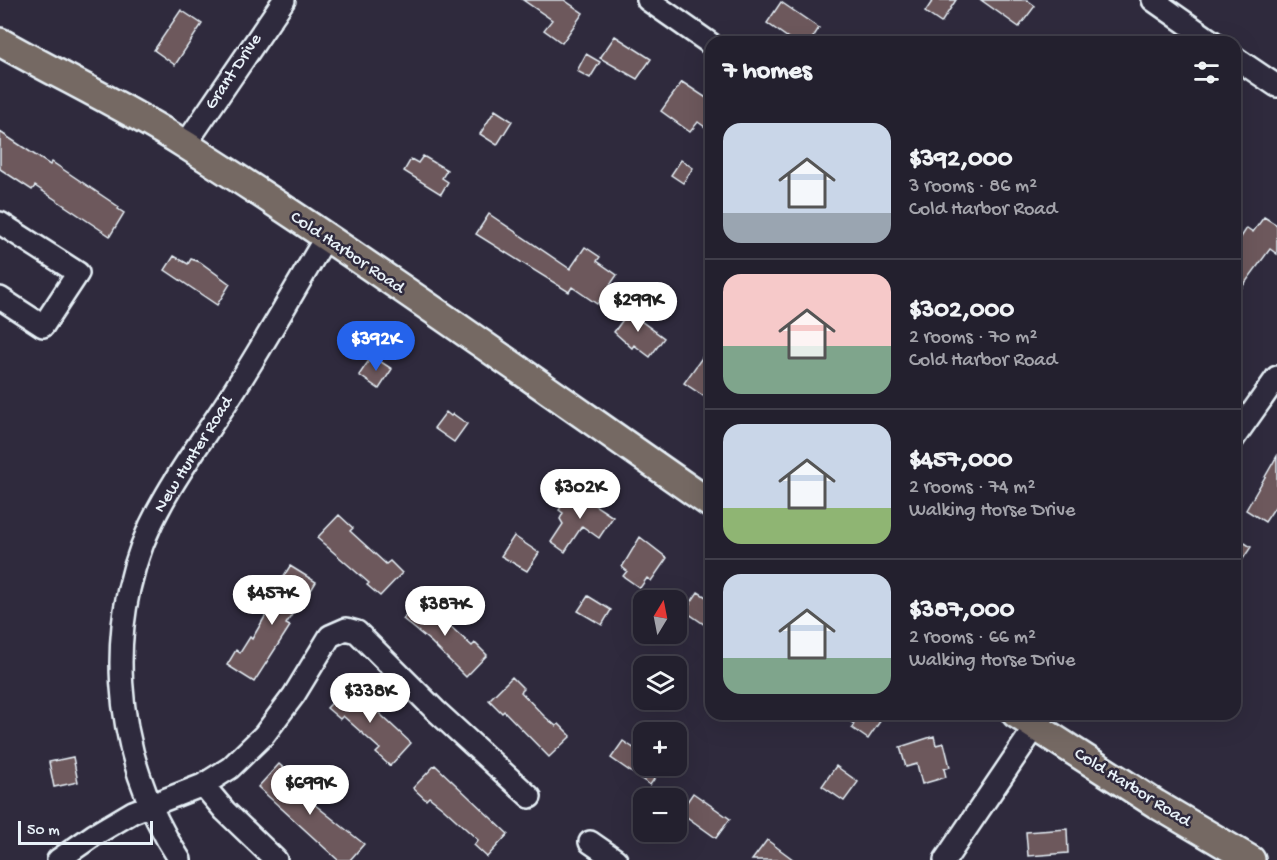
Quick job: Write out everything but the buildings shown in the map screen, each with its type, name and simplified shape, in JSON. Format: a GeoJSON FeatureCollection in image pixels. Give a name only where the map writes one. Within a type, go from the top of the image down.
{"type":"FeatureCollection","features":[{"type":"Feature","properties":{"kind":"main road","name":"Cold Harbor Road"},"geometry":{"type":"LineString","coordinates":[[0,42],[80,83],[185,144],[326,237],[705,500]]}},
{"type":"Feature","properties":{"kind":"main road","name":"Cold Harbor Road"},"geometry":{"type":"LineString","coordinates":[[1034,720],[1251,860]]}},
{"type":"Feature","properties":{"kind":"street","name":"Grant Drive"},"geometry":{"type":"LineString","coordinates":[[185,144],[284,0]]}},
{"type":"Feature","properties":{"kind":"street"},"geometry":{"type":"LineString","coordinates":[[648,0],[705,40]]}},
{"type":"Feature","properties":{"kind":"street"},"geometry":{"type":"LineString","coordinates":[[1153,0],[1205,36]]}},
{"type":"Feature","properties":{"kind":"street"},"geometry":{"type":"LineString","coordinates":[[1241,62],[1277,86]]}},
{"type":"Feature","properties":{"kind":"street"},"geometry":{"type":"LineString","coordinates":[[0,224],[78,273],[43,326],[0,298]]}},
{"type":"Feature","properties":{"kind":"street","name":"New Hunter Road"},"geometry":{"type":"LineString","coordinates":[[180,860],[149,804],[127,734],[122,695],[124,625],[133,576],[162,502],[237,386],[326,237]]}},
{"type":"Feature","properties":{"kind":"street"},"geometry":{"type":"LineString","coordinates":[[1242,411],[1277,377]]}},
{"type":"Feature","properties":{"kind":"street"},"geometry":{"type":"LineString","coordinates":[[58,860],[93,834],[149,804],[178,796],[203,785],[230,768],[258,742],[294,695],[330,636],[346,629],[357,632],[530,797]]}},
{"type":"Feature","properties":{"kind":"street"},"geometry":{"type":"LineString","coordinates":[[945,860],[1030,720]]}},
{"type":"Feature","properties":{"kind":"street"},"geometry":{"type":"LineString","coordinates":[[203,785],[225,811],[276,860]]}},
{"type":"Feature","properties":{"kind":"street"},"geometry":{"type":"LineString","coordinates":[[590,842],[616,860]]}}]}
